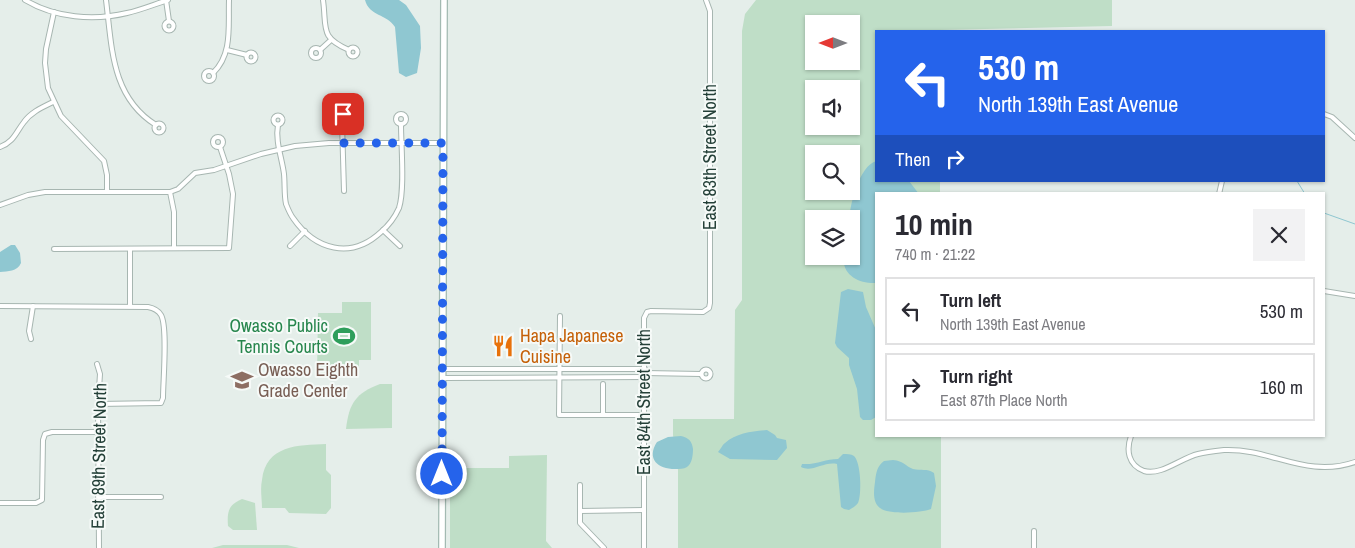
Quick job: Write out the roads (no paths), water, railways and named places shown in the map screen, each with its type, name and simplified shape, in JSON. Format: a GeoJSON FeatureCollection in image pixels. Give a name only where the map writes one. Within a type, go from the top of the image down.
{"type":"FeatureCollection","features":[{"type":"Feature","properties":{"kind":"main road"},"geometry":{"type":"LineString","coordinates":[[442,548],[444,0]]}},
{"type":"Feature","properties":{"kind":"street"},"geometry":{"type":"LineString","coordinates":[[24,0],[54,12],[86,17],[128,13],[167,0],[169,21]]}},
{"type":"Feature","properties":{"kind":"street"},"geometry":{"type":"LineString","coordinates":[[106,0],[113,56],[120,83],[136,109],[156,125]]}},
{"type":"Feature","properties":{"kind":"street"},"geometry":{"type":"LineString","coordinates":[[213,73],[221,65],[227,50],[229,0]]}},
{"type":"Feature","properties":{"kind":"street"},"geometry":{"type":"LineString","coordinates":[[323,0],[325,28],[331,40],[349,50]]}},
{"type":"Feature","properties":{"kind":"street","name":"East 83th Street North"},"geometry":{"type":"LineString","coordinates":[[703,312],[709,308],[710,303],[709,1]]}},
{"type":"Feature","properties":{"kind":"street"},"geometry":{"type":"LineString","coordinates":[[54,12],[44,63],[48,88],[61,116],[104,161],[107,175],[107,192]]}},
{"type":"Feature","properties":{"kind":"street"},"geometry":{"type":"LineString","coordinates":[[320,50],[331,40]]}},
{"type":"Feature","properties":{"kind":"street"},"geometry":{"type":"LineString","coordinates":[[227,50],[247,55]]}},
{"type":"Feature","properties":{"kind":"street"},"geometry":{"type":"LineString","coordinates":[[0,146],[9,143],[15,137],[24,121],[34,112],[53,102]]}},
{"type":"Feature","properties":{"kind":"street"},"geometry":{"type":"LineString","coordinates":[[1325,114],[1332,117],[1355,138]]}},
{"type":"Feature","properties":{"kind":"street"},"geometry":{"type":"LineString","coordinates":[[342,123],[344,190]]}},
{"type":"Feature","properties":{"kind":"street"},"geometry":{"type":"LineString","coordinates":[[278,125],[279,149],[284,171],[287,205],[292,217],[305,231],[324,245],[344,248],[364,244],[383,230],[395,215],[400,201],[401,124]]}},
{"type":"Feature","properties":{"kind":"street"},"geometry":{"type":"LineString","coordinates":[[0,205],[28,195],[45,192],[170,192],[178,189],[196,174],[295,146],[343,143],[443,143]]}},
{"type":"Feature","properties":{"kind":"street"},"geometry":{"type":"LineString","coordinates":[[54,249],[229,248],[233,194],[220,147]]}},
{"type":"Feature","properties":{"kind":"street"},"geometry":{"type":"LineString","coordinates":[[170,192],[174,212],[174,248]]}},
{"type":"Feature","properties":{"kind":"street"},"geometry":{"type":"LineString","coordinates":[[383,230],[400,246]]}},
{"type":"Feature","properties":{"kind":"street"},"geometry":{"type":"LineString","coordinates":[[290,246],[305,231]]}},
{"type":"Feature","properties":{"kind":"street"},"geometry":{"type":"LineString","coordinates":[[130,249],[130,306]]}},
{"type":"Feature","properties":{"kind":"street"},"geometry":{"type":"LineString","coordinates":[[1325,292],[1355,296]]}},
{"type":"Feature","properties":{"kind":"street"},"geometry":{"type":"LineString","coordinates":[[0,306],[130,306],[155,309],[160,314],[164,328],[163,398],[161,403],[98,404]]}},
{"type":"Feature","properties":{"kind":"street"},"geometry":{"type":"LineString","coordinates":[[31,340],[29,331],[33,306]]}},
{"type":"Feature","properties":{"kind":"street","name":"East 84th Street North"},"geometry":{"type":"LineString","coordinates":[[644,548],[644,318],[647,312],[703,312]]}},
{"type":"Feature","properties":{"kind":"street"},"geometry":{"type":"LineString","coordinates":[[560,316],[560,415],[644,415]]}},
{"type":"Feature","properties":{"kind":"street","name":"East 89th Street North"},"geometry":{"type":"LineString","coordinates":[[97,364],[100,374],[98,404],[99,548]]}},
{"type":"Feature","properties":{"kind":"street"},"geometry":{"type":"LineString","coordinates":[[442,369],[560,369],[701,374]]}},
{"type":"Feature","properties":{"kind":"street"},"geometry":{"type":"LineString","coordinates":[[442,378],[560,377],[645,373]]}},
{"type":"Feature","properties":{"kind":"street"},"geometry":{"type":"LineString","coordinates":[[602,384],[602,415]]}},
{"type":"Feature","properties":{"kind":"street"},"geometry":{"type":"LineString","coordinates":[[0,503],[36,503],[43,497],[43,440],[45,434],[52,432],[98,432]]}},
{"type":"Feature","properties":{"kind":"street"},"geometry":{"type":"LineString","coordinates":[[1131,437],[1128,450],[1130,459],[1141,470],[1153,471],[1198,454],[1229,450],[1259,453],[1291,463],[1316,468],[1342,466],[1355,462]]}},
{"type":"Feature","properties":{"kind":"street"},"geometry":{"type":"LineString","coordinates":[[580,484],[580,523],[604,548]]}},
{"type":"Feature","properties":{"kind":"street"},"geometry":{"type":"LineString","coordinates":[[98,497],[161,497]]}},
{"type":"Feature","properties":{"kind":"street"},"geometry":{"type":"LineString","coordinates":[[580,511],[644,510]]}},
{"type":"Feature","properties":{"kind":"street"},"geometry":{"type":"LineString","coordinates":[[1034,531],[1034,548]]}},
{"type":"Feature","properties":{"kind":"water"},"geometry":{"type":"Polygon","coordinates":[[[365,0],[399,0],[406,5],[420,26],[421,48],[417,73],[406,77],[399,73],[395,27],[388,20],[370,9],[365,0]]]}},
{"type":"Feature","properties":{"kind":"water"},"geometry":{"type":"Polygon","coordinates":[[[875,162],[875,182],[910,182],[917,192],[875,192],[875,283],[858,280],[849,273],[844,265],[860,265],[860,210],[851,210],[853,200],[860,200],[860,180],[865,170],[875,162]]]}},
{"type":"Feature","properties":{"kind":"water"},"geometry":{"type":"Polygon","coordinates":[[[11,245],[15,245],[20,253],[21,263],[15,270],[0,272],[0,252],[11,245]]]}},
{"type":"Feature","properties":{"kind":"water"},"geometry":{"type":"Polygon","coordinates":[[[848,289],[863,292],[866,307],[875,328],[875,418],[871,420],[863,420],[860,417],[857,389],[849,365],[849,358],[835,343],[841,292],[848,289]]]}},
{"type":"Feature","properties":{"kind":"water"},"geometry":{"type":"Polygon","coordinates":[[[767,430],[777,438],[786,440],[787,448],[777,460],[730,459],[718,452],[724,444],[734,437],[750,432],[767,430]]]}},
{"type":"Feature","properties":{"kind":"water"},"geometry":{"type":"Polygon","coordinates":[[[681,436],[690,440],[693,446],[689,466],[669,469],[659,465],[653,458],[657,442],[668,437],[681,436]]]}},
{"type":"Feature","properties":{"kind":"water"},"geometry":{"type":"Polygon","coordinates":[[[843,454],[854,456],[859,471],[859,499],[857,504],[849,510],[841,507],[837,464],[827,464],[809,469],[801,467],[802,464],[838,459],[843,454]]]}},
{"type":"Feature","properties":{"kind":"water"},"geometry":{"type":"Polygon","coordinates":[[[884,461],[900,461],[913,469],[934,473],[936,486],[931,509],[913,512],[890,512],[877,505],[874,492],[877,470],[884,461]]]}},
{"type":"Feature","properties":{"kind":"waterway"},"geometry":{"type":"LineString","coordinates":[[1298,182],[1304,192]]}},
{"type":"Feature","properties":{"kind":"waterway"},"geometry":{"type":"LineString","coordinates":[[1325,213],[1355,224]]}},
{"type":"Feature","properties":{"kind":"place","name":"Owasso Public Tennis Courts"},"geometry":{"type":"Point","coordinates":[344,336]}},
{"type":"Feature","properties":{"kind":"place","name":"Hapa Japanese Cuisine"},"geometry":{"type":"Point","coordinates":[503,346]}},
{"type":"Feature","properties":{"kind":"place","name":"Owasso Eighth Grade Center"},"geometry":{"type":"Point","coordinates":[242,380]}}]}
